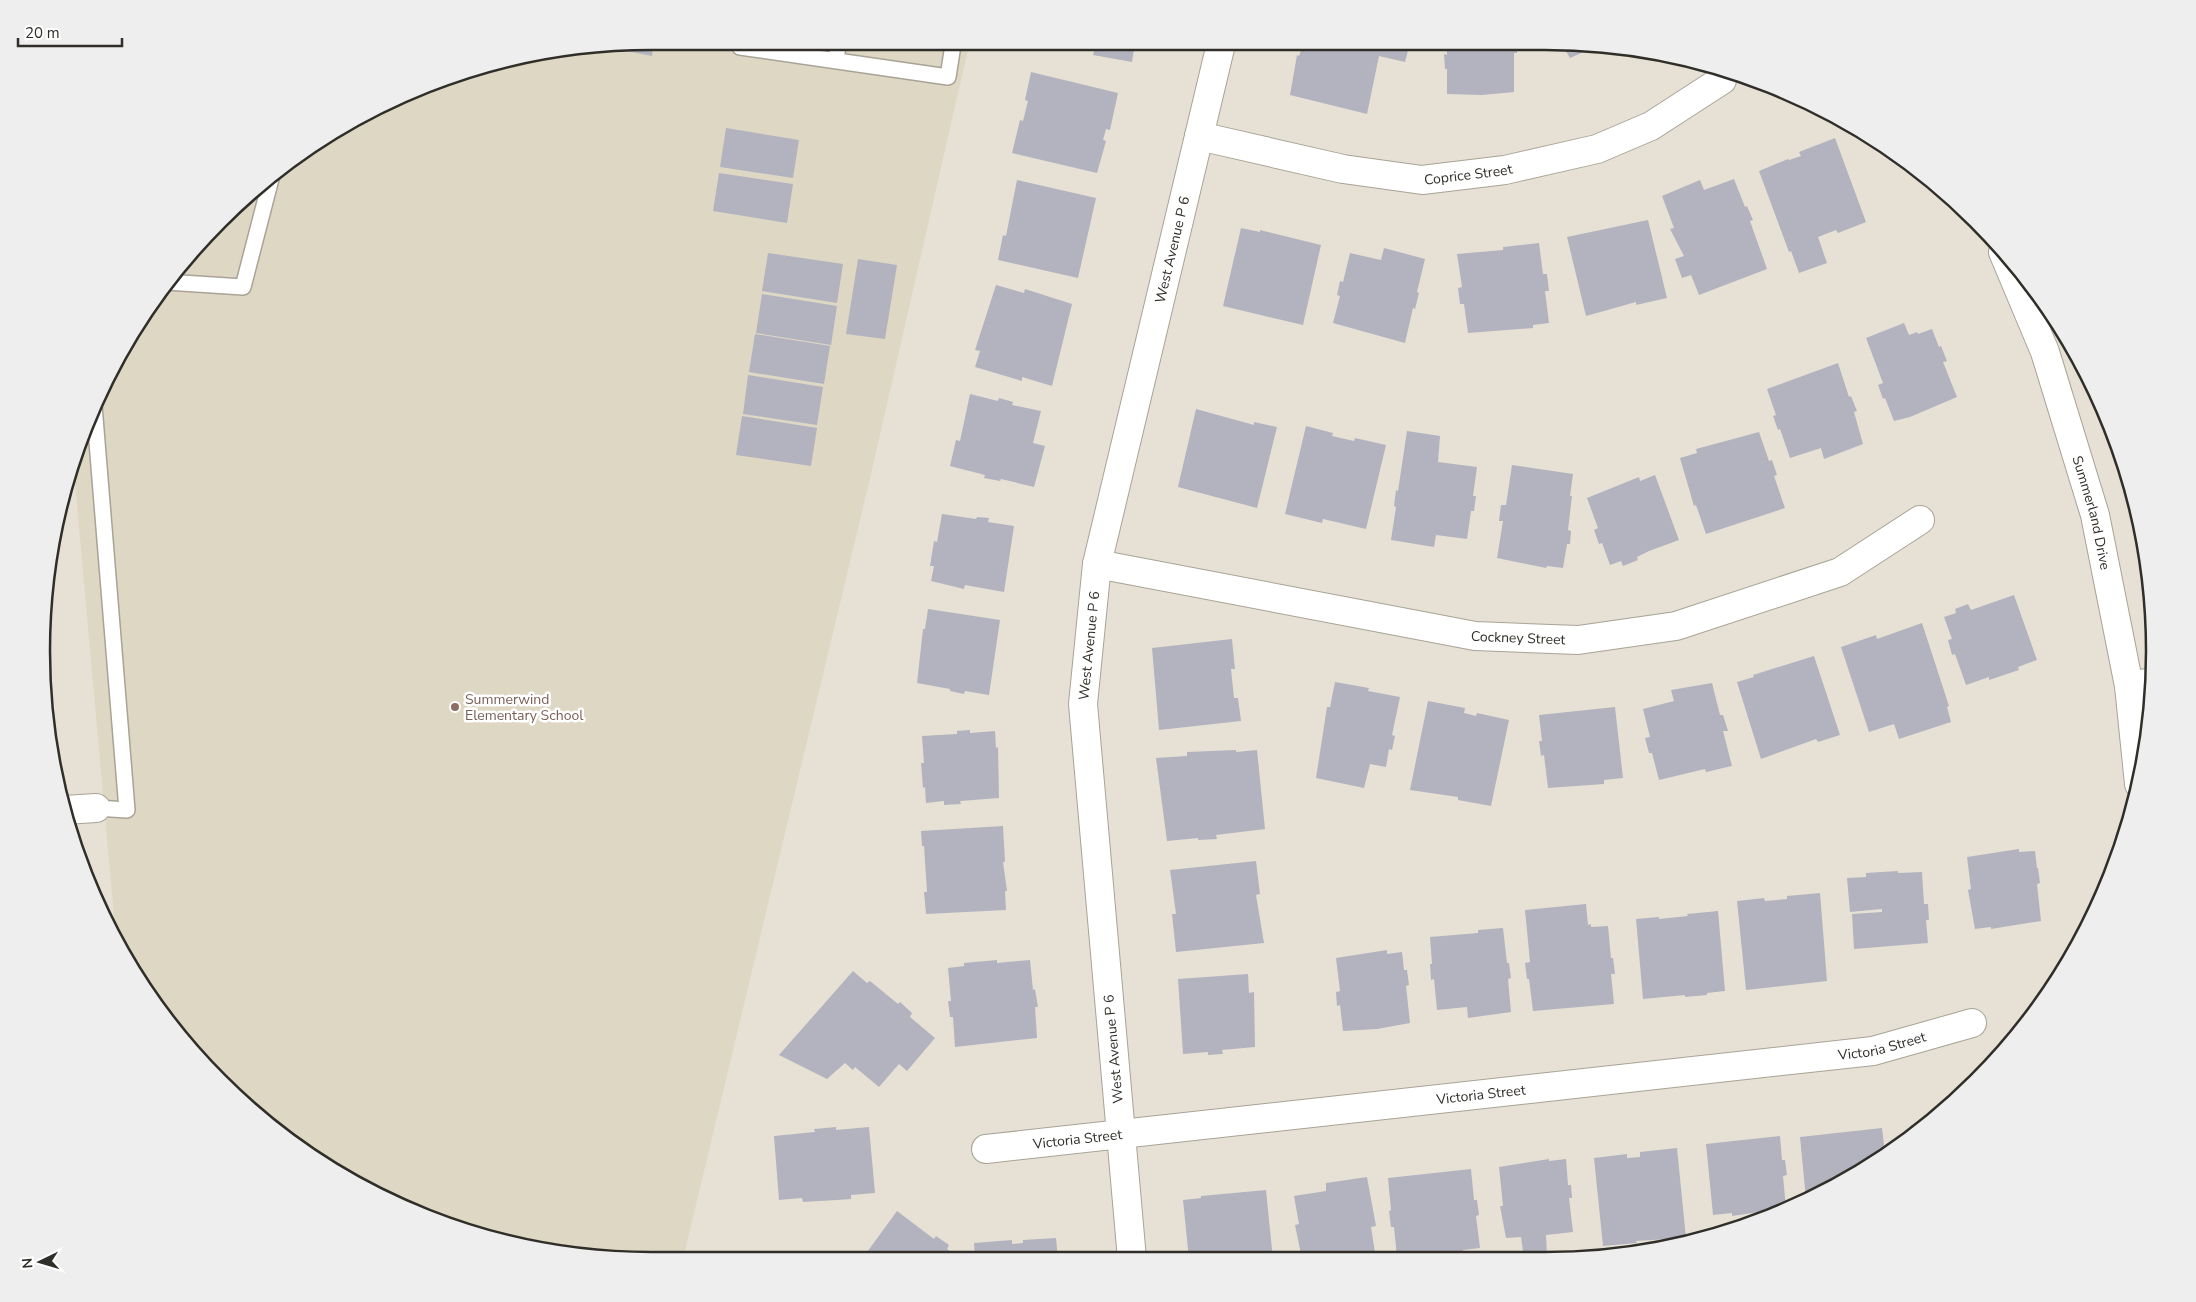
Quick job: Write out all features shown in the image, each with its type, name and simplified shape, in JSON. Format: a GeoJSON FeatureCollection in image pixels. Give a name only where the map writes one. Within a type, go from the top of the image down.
{"type":"FeatureCollection","features":[{"type":"Feature","properties":{"kind":"street","name":"West Avenue P 6"},"geometry":{"type":"LineString","coordinates":[[1131,1252],[1083,704],[1097,564],[1220,50]]}},
{"type":"Feature","properties":{"kind":"street","name":"Coprice Street"},"geometry":{"type":"LineString","coordinates":[[1199,136],[1342,169],[1422,180],[1504,170],[1597,149],[1651,126],[1722,80]]}},
{"type":"Feature","properties":{"kind":"street","name":"Summerland Drive"},"geometry":{"type":"LineString","coordinates":[[2012,273],[2045,352],[2094,515],[2140,684],[2139,738]]}},
{"type":"Feature","properties":{"kind":"street","name":"Cockney Street"},"geometry":{"type":"LineString","coordinates":[[1097,564],[1475,636],[1578,640],[1676,626],[1840,572],[1920,520]]}},
{"type":"Feature","properties":{"kind":"street"},"geometry":{"type":"LineString","coordinates":[[71,810],[96,808]]}},
{"type":"Feature","properties":{"kind":"street","name":"Victoria Street"},"geometry":{"type":"LineString","coordinates":[[986,1149],[1873,1051],[1972,1023]]}},
{"type":"Feature","properties":{"kind":"lane"},"geometry":{"type":"LineString","coordinates":[[766,50],[948,77],[952,50]]}},
{"type":"Feature","properties":{"kind":"lane"},"geometry":{"type":"LineString","coordinates":[[836,61],[837,50]]}},
{"type":"Feature","properties":{"kind":"lane"},"geometry":{"type":"LineString","coordinates":[[176,283],[244,287],[266,190]]}},
{"type":"Feature","properties":{"kind":"lane"},"geometry":{"type":"LineString","coordinates":[[95,423],[127,810],[96,808]]}},
{"type":"Feature","properties":{"kind":"shaded area","name":"Summerwind Elementary School"},"geometry":{"type":"Polygon","coordinates":[[[968,50],[871,474],[685,1252],[612,1251],[573,1247],[495,1232],[421,1206],[385,1190],[350,1171],[317,1151],[285,1128],[226,1076],[174,1017],[151,985],[114,921],[75,480],[96,421],[112,385],[131,350],[151,317],[174,285],[226,226],[285,174],[317,151],[350,131],[385,112],[421,96],[495,70],[573,55],[612,51],[968,50]]]}},
{"type":"Feature","properties":{"kind":"building"},"geometry":{"type":"Polygon","coordinates":[[[653,50],[652,56],[625,51],[653,50]]]}},
{"type":"Feature","properties":{"kind":"building"},"geometry":{"type":"Polygon","coordinates":[[[1089,50],[1134,50],[1132,62],[1093,55],[1094,51],[1089,50]]]}},
{"type":"Feature","properties":{"kind":"building"},"geometry":{"type":"Polygon","coordinates":[[[1301,50],[1408,50],[1405,62],[1379,56],[1367,114],[1290,95],[1297,55],[1299,56],[1301,50]]]}},
{"type":"Feature","properties":{"kind":"building"},"geometry":{"type":"Polygon","coordinates":[[[1447,50],[1517,50],[1517,53],[1514,53],[1514,92],[1482,95],[1447,94],[1447,69],[1445,69],[1444,54],[1447,55],[1447,50]]]}},
{"type":"Feature","properties":{"kind":"building"},"geometry":{"type":"Polygon","coordinates":[[[1566,51],[1585,51],[1570,58],[1566,51]]]}},
{"type":"Feature","properties":{"kind":"building"},"geometry":{"type":"Polygon","coordinates":[[[1031,72],[1118,93],[1110,130],[1106,129],[1103,140],[1106,141],[1097,173],[1012,153],[1020,120],[1023,121],[1028,101],[1025,100],[1031,72]]]}},
{"type":"Feature","properties":{"kind":"building"},"geometry":{"type":"Polygon","coordinates":[[[726,128],[799,140],[793,178],[720,167],[726,128]]]}},
{"type":"Feature","properties":{"kind":"building"},"geometry":{"type":"Polygon","coordinates":[[[1835,138],[1866,222],[1838,233],[1836,230],[1818,237],[1827,263],[1799,273],[1791,251],[1789,252],[1759,171],[1788,159],[1801,156],[1799,152],[1835,138]]]}},
{"type":"Feature","properties":{"kind":"building"},"geometry":{"type":"Polygon","coordinates":[[[719,173],[793,184],[787,223],[713,211],[719,173]]]}},
{"type":"Feature","properties":{"kind":"building"},"geometry":{"type":"Polygon","coordinates":[[[1734,179],[1745,207],[1747,206],[1753,220],[1750,221],[1767,269],[1699,295],[1691,275],[1682,278],[1675,259],[1684,256],[1670,229],[1674,228],[1662,196],[1700,180],[1704,190],[1734,179]]]}},
{"type":"Feature","properties":{"kind":"building"},"geometry":{"type":"Polygon","coordinates":[[[1017,180],[1096,198],[1078,278],[998,260],[1003,235],[1006,236],[1017,180]]]}},
{"type":"Feature","properties":{"kind":"building"},"geometry":{"type":"Polygon","coordinates":[[[1648,220],[1667,298],[1636,305],[1636,302],[1586,316],[1567,237],[1648,220]]]}},
{"type":"Feature","properties":{"kind":"building"},"geometry":{"type":"Polygon","coordinates":[[[1241,228],[1260,232],[1260,230],[1321,245],[1303,325],[1223,306],[1241,228]]]}},
{"type":"Feature","properties":{"kind":"building"},"geometry":{"type":"Polygon","coordinates":[[[1539,243],[1543,274],[1547,274],[1549,291],[1545,291],[1549,323],[1533,325],[1533,328],[1468,333],[1464,304],[1460,304],[1458,288],[1462,287],[1457,254],[1503,250],[1503,247],[1539,243]]]}},
{"type":"Feature","properties":{"kind":"building"},"geometry":{"type":"Polygon","coordinates":[[[1384,248],[1425,259],[1417,292],[1419,293],[1415,309],[1413,308],[1405,343],[1333,323],[1340,296],[1337,295],[1340,281],[1343,282],[1350,253],[1381,260],[1384,248]]]}},
{"type":"Feature","properties":{"kind":"building"},"geometry":{"type":"Polygon","coordinates":[[[768,253],[843,264],[837,303],[762,291],[768,253]]]}},
{"type":"Feature","properties":{"kind":"building"},"geometry":{"type":"Polygon","coordinates":[[[858,259],[897,265],[885,339],[846,334],[858,259]]]}},
{"type":"Feature","properties":{"kind":"building"},"geometry":{"type":"Polygon","coordinates":[[[996,285],[1024,293],[1025,289],[1072,304],[1052,386],[1022,377],[1022,381],[975,367],[980,351],[975,350],[996,285]]]}},
{"type":"Feature","properties":{"kind":"building"},"geometry":{"type":"Polygon","coordinates":[[[762,294],[837,306],[831,345],[756,333],[762,294]]]}},
{"type":"Feature","properties":{"kind":"building"},"geometry":{"type":"Polygon","coordinates":[[[1904,323],[1909,335],[1932,329],[1947,361],[1943,362],[1957,397],[1910,417],[1894,421],[1878,385],[1883,383],[1866,338],[1904,323]]]}},
{"type":"Feature","properties":{"kind":"building"},"geometry":{"type":"Polygon","coordinates":[[[755,334],[830,346],[824,384],[749,372],[755,334]]]}},
{"type":"Feature","properties":{"kind":"building"},"geometry":{"type":"Polygon","coordinates":[[[1838,363],[1849,397],[1851,396],[1857,411],[1854,412],[1863,444],[1824,459],[1821,448],[1790,458],[1780,429],[1778,430],[1773,416],[1776,415],[1767,389],[1838,363]]]}},
{"type":"Feature","properties":{"kind":"building"},"geometry":{"type":"Polygon","coordinates":[[[748,375],[823,387],[817,425],[743,414],[748,375]]]}},
{"type":"Feature","properties":{"kind":"building"},"geometry":{"type":"Polygon","coordinates":[[[970,394],[998,401],[999,398],[1013,402],[1012,405],[1041,411],[1033,443],[1045,446],[1034,487],[1001,479],[1000,481],[984,478],[985,475],[950,466],[956,440],[960,441],[970,394]]]}},
{"type":"Feature","properties":{"kind":"building"},"geometry":{"type":"Polygon","coordinates":[[[1196,409],[1254,425],[1254,422],[1277,427],[1257,508],[1178,487],[1196,409]]]}},
{"type":"Feature","properties":{"kind":"building"},"geometry":{"type":"Polygon","coordinates":[[[742,416],[817,428],[811,466],[736,455],[742,416]]]}},
{"type":"Feature","properties":{"kind":"building"},"geometry":{"type":"Polygon","coordinates":[[[1306,426],[1333,433],[1332,436],[1354,441],[1355,438],[1386,445],[1366,529],[1323,519],[1322,523],[1285,514],[1306,426]]]}},
{"type":"Feature","properties":{"kind":"building"},"geometry":{"type":"Polygon","coordinates":[[[1407,431],[1440,436],[1438,462],[1477,467],[1473,496],[1476,496],[1474,511],[1471,511],[1467,539],[1436,535],[1434,547],[1391,540],[1396,507],[1394,506],[1396,490],[1398,491],[1407,431]]]}},
{"type":"Feature","properties":{"kind":"building"},"geometry":{"type":"Polygon","coordinates":[[[1759,432],[1769,461],[1772,460],[1777,475],[1774,476],[1785,508],[1706,534],[1696,505],[1694,506],[1680,458],[1697,453],[1696,449],[1759,432]]]}},
{"type":"Feature","properties":{"kind":"building"},"geometry":{"type":"Polygon","coordinates":[[[1512,465],[1573,474],[1568,530],[1571,531],[1570,544],[1567,544],[1563,568],[1547,566],[1546,568],[1497,558],[1503,521],[1499,521],[1501,505],[1506,505],[1512,465]]]}},
{"type":"Feature","properties":{"kind":"building"},"geometry":{"type":"Polygon","coordinates":[[[1655,475],[1679,540],[1649,551],[1637,557],[1638,560],[1623,566],[1621,561],[1610,565],[1602,543],[1599,544],[1594,530],[1598,528],[1587,498],[1639,477],[1640,481],[1655,475]]]}},
{"type":"Feature","properties":{"kind":"building"},"geometry":{"type":"Polygon","coordinates":[[[942,514],[976,519],[977,517],[989,518],[988,522],[1014,526],[1004,592],[965,585],[964,589],[931,581],[934,566],[930,566],[934,541],[937,542],[942,514]]]}},
{"type":"Feature","properties":{"kind":"building"},"geometry":{"type":"Polygon","coordinates":[[[2014,595],[2037,660],[2018,667],[2019,670],[1966,685],[1955,654],[1952,655],[1948,640],[1952,639],[1944,617],[1956,613],[1955,609],[1968,604],[1971,610],[2014,595]]]}},
{"type":"Feature","properties":{"kind":"building"},"geometry":{"type":"Polygon","coordinates":[[[928,609],[1000,620],[989,695],[965,691],[964,694],[950,691],[950,689],[917,683],[923,629],[925,629],[928,609]]]}},
{"type":"Feature","properties":{"kind":"building"},"geometry":{"type":"Polygon","coordinates":[[[1922,623],[1949,706],[1947,707],[1951,722],[1899,739],[1894,724],[1869,732],[1841,647],[1876,635],[1877,639],[1922,623]]]}},
{"type":"Feature","properties":{"kind":"building"},"geometry":{"type":"Polygon","coordinates":[[[1232,639],[1235,669],[1231,669],[1234,698],[1238,698],[1241,721],[1159,730],[1152,648],[1232,639]]]}},
{"type":"Feature","properties":{"kind":"building"},"geometry":{"type":"Polygon","coordinates":[[[1814,656],[1840,735],[1818,742],[1816,739],[1761,759],[1737,682],[1754,677],[1753,675],[1814,656]]]}},
{"type":"Feature","properties":{"kind":"building"},"geometry":{"type":"Polygon","coordinates":[[[1335,682],[1369,688],[1368,691],[1400,697],[1392,735],[1395,736],[1392,750],[1389,749],[1386,767],[1370,764],[1364,788],[1316,778],[1327,707],[1330,707],[1335,682]]]}},
{"type":"Feature","properties":{"kind":"building"},"geometry":{"type":"Polygon","coordinates":[[[1712,683],[1720,715],[1723,715],[1728,731],[1723,731],[1732,766],[1706,772],[1705,769],[1659,780],[1652,753],[1649,753],[1645,738],[1650,737],[1643,709],[1674,701],[1671,690],[1712,683]]]}},
{"type":"Feature","properties":{"kind":"building"},"geometry":{"type":"Polygon","coordinates":[[[1428,701],[1465,708],[1464,713],[1476,716],[1477,713],[1509,720],[1491,806],[1458,800],[1458,797],[1410,790],[1428,701]]]}},
{"type":"Feature","properties":{"kind":"building"},"geometry":{"type":"Polygon","coordinates":[[[1615,707],[1623,778],[1604,780],[1604,784],[1548,788],[1544,755],[1541,756],[1539,741],[1542,741],[1539,715],[1615,707]]]}},
{"type":"Feature","properties":{"kind":"building"},"geometry":{"type":"Polygon","coordinates":[[[970,730],[970,733],[995,731],[996,748],[998,747],[999,798],[960,801],[961,804],[944,805],[944,801],[926,803],[921,763],[924,763],[922,736],[957,734],[957,731],[970,730]]]}},
{"type":"Feature","properties":{"kind":"building"},"geometry":{"type":"Polygon","coordinates":[[[1236,750],[1236,752],[1257,750],[1265,829],[1216,835],[1217,839],[1198,840],[1198,838],[1167,841],[1156,758],[1187,756],[1187,752],[1236,750]]]}},
{"type":"Feature","properties":{"kind":"building"},"geometry":{"type":"Polygon","coordinates":[[[1003,826],[1005,862],[1003,862],[1007,891],[1005,891],[1006,910],[926,914],[924,892],[927,892],[924,846],[922,846],[921,831],[1003,826]]]}},
{"type":"Feature","properties":{"kind":"building"},"geometry":{"type":"Polygon","coordinates":[[[2019,849],[2019,852],[2035,851],[2040,883],[2037,884],[2041,921],[1991,929],[1991,927],[1975,929],[1968,890],[1971,889],[1967,857],[2019,849]]]}},
{"type":"Feature","properties":{"kind":"building"},"geometry":{"type":"Polygon","coordinates":[[[1256,861],[1260,894],[1256,895],[1264,943],[1176,952],[1172,914],[1176,914],[1170,870],[1256,861]]]}},
{"type":"Feature","properties":{"kind":"building"},"geometry":{"type":"Polygon","coordinates":[[[1898,871],[1898,873],[1922,872],[1924,904],[1928,904],[1929,920],[1926,920],[1928,943],[1854,949],[1852,914],[1882,912],[1882,909],[1850,912],[1847,878],[1866,877],[1866,873],[1898,871]]]}},
{"type":"Feature","properties":{"kind":"building"},"geometry":{"type":"Polygon","coordinates":[[[1820,893],[1827,981],[1746,990],[1737,901],[1764,898],[1765,901],[1787,899],[1787,896],[1820,893]]]}},
{"type":"Feature","properties":{"kind":"building"},"geometry":{"type":"Polygon","coordinates":[[[1586,904],[1588,925],[1591,924],[1591,927],[1608,926],[1611,958],[1613,958],[1615,974],[1611,974],[1614,1004],[1533,1011],[1525,963],[1530,962],[1525,910],[1586,904]]]}},
{"type":"Feature","properties":{"kind":"building"},"geometry":{"type":"Polygon","coordinates":[[[1718,911],[1725,991],[1707,993],[1707,995],[1643,999],[1636,919],[1659,917],[1659,919],[1718,911]]]}},
{"type":"Feature","properties":{"kind":"building"},"geometry":{"type":"Polygon","coordinates":[[[1503,928],[1507,963],[1509,963],[1511,978],[1508,979],[1511,1012],[1468,1018],[1467,1007],[1437,1010],[1434,979],[1431,980],[1430,937],[1478,933],[1478,930],[1503,928]]]}},
{"type":"Feature","properties":{"kind":"building"},"geometry":{"type":"Polygon","coordinates":[[[1387,950],[1387,954],[1402,952],[1404,970],[1407,970],[1409,985],[1406,986],[1410,1023],[1377,1029],[1343,1031],[1340,1005],[1337,1006],[1336,992],[1340,991],[1336,958],[1387,950]]]}},
{"type":"Feature","properties":{"kind":"building"},"geometry":{"type":"Polygon","coordinates":[[[997,960],[997,963],[1030,960],[1033,990],[1035,989],[1038,1007],[1035,1007],[1037,1038],[955,1047],[953,1017],[950,1017],[948,1001],[951,1001],[948,968],[964,966],[964,963],[997,960]]]}},
{"type":"Feature","properties":{"kind":"building"},"geometry":{"type":"Polygon","coordinates":[[[853,971],[867,983],[870,981],[898,1004],[900,1002],[912,1013],[910,1017],[935,1038],[907,1071],[899,1064],[879,1087],[855,1067],[853,1070],[845,1063],[827,1079],[779,1055],[853,971]]]}},
{"type":"Feature","properties":{"kind":"building"},"geometry":{"type":"Polygon","coordinates":[[[1248,974],[1249,993],[1254,992],[1255,1047],[1222,1050],[1223,1054],[1208,1055],[1208,1052],[1183,1054],[1178,979],[1248,974]]]}},
{"type":"Feature","properties":{"kind":"building"},"geometry":{"type":"Polygon","coordinates":[[[836,1127],[836,1130],[869,1127],[875,1193],[851,1195],[851,1199],[803,1202],[802,1198],[779,1200],[774,1136],[815,1132],[814,1129],[836,1127]]]}},
{"type":"Feature","properties":{"kind":"building"},"geometry":{"type":"Polygon","coordinates":[[[1882,1128],[1884,1147],[1805,1193],[1800,1137],[1882,1128]]]}},
{"type":"Feature","properties":{"kind":"building"},"geometry":{"type":"Polygon","coordinates":[[[1780,1136],[1782,1160],[1785,1160],[1787,1175],[1783,1176],[1785,1201],[1759,1212],[1732,1216],[1732,1213],[1713,1215],[1706,1144],[1780,1136]]]}},
{"type":"Feature","properties":{"kind":"building"},"geometry":{"type":"Polygon","coordinates":[[[1677,1148],[1686,1235],[1603,1246],[1594,1158],[1627,1154],[1627,1158],[1640,1157],[1640,1152],[1677,1148]]]}},
{"type":"Feature","properties":{"kind":"building"},"geometry":{"type":"Polygon","coordinates":[[[1549,1159],[1549,1161],[1566,1159],[1568,1185],[1571,1185],[1572,1198],[1569,1198],[1573,1232],[1546,1235],[1547,1252],[1523,1252],[1521,1237],[1506,1238],[1500,1206],[1503,1206],[1499,1167],[1549,1159]]]}},
{"type":"Feature","properties":{"kind":"building"},"geometry":{"type":"Polygon","coordinates":[[[1471,1169],[1474,1200],[1477,1200],[1479,1215],[1476,1216],[1480,1248],[1463,1250],[1463,1252],[1396,1252],[1394,1227],[1391,1227],[1389,1211],[1391,1210],[1388,1178],[1471,1169]]]}},
{"type":"Feature","properties":{"kind":"building"},"geometry":{"type":"Polygon","coordinates":[[[1367,1177],[1376,1226],[1371,1227],[1375,1252],[1301,1252],[1295,1225],[1299,1224],[1294,1196],[1326,1191],[1326,1183],[1367,1177]]]}},
{"type":"Feature","properties":{"kind":"building"},"geometry":{"type":"Polygon","coordinates":[[[1266,1190],[1272,1252],[1188,1252],[1183,1200],[1201,1198],[1201,1196],[1266,1190]]]}},
{"type":"Feature","properties":{"kind":"building"},"geometry":{"type":"Polygon","coordinates":[[[897,1211],[934,1239],[936,1236],[949,1245],[947,1249],[951,1252],[867,1252],[897,1211]]]}},
{"type":"Feature","properties":{"kind":"building"},"geometry":{"type":"Polygon","coordinates":[[[1056,1238],[1057,1252],[975,1252],[974,1243],[1012,1240],[1012,1244],[1023,1243],[1023,1240],[1056,1238]]]}},
{"type":"Feature","properties":{"kind":"place","name":"Summerwind Elementary School"},"geometry":{"type":"Point","coordinates":[455,707]}}]}
